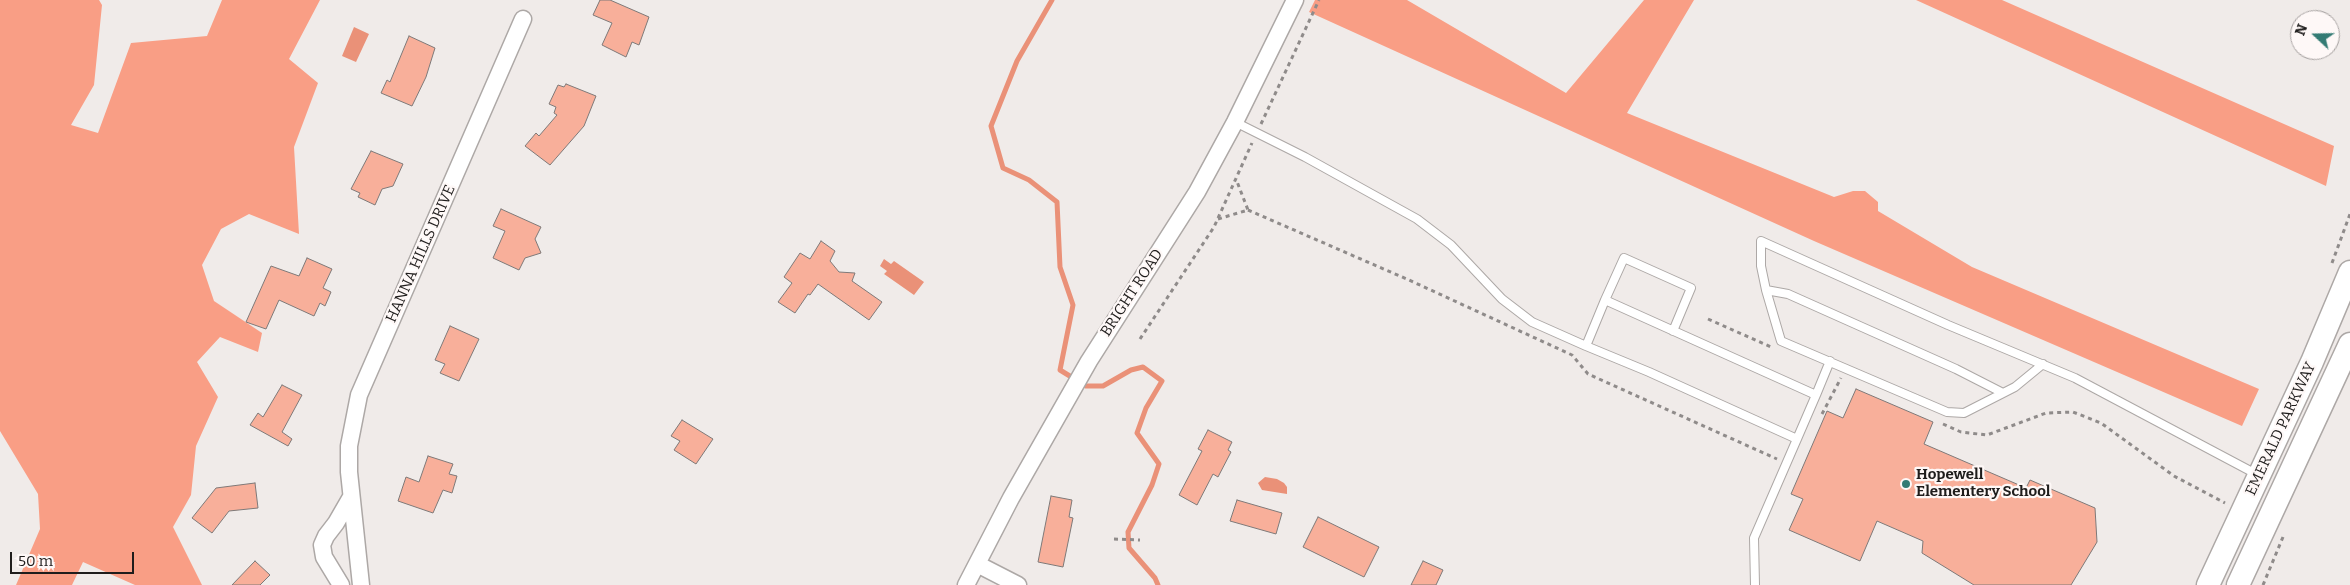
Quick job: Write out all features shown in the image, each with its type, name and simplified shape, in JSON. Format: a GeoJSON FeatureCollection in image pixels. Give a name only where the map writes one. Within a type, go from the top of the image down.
{"type":"FeatureCollection","features":[{"type":"Feature","properties":{"kind":"main road","name":"EMERALD PARKWAY"},"geometry":{"type":"LineString","coordinates":[[2208,585],[2337,307],[2350,272]]}},
{"type":"Feature","properties":{"kind":"main road","name":"EMERALD PARKWAY"},"geometry":{"type":"LineString","coordinates":[[2238,585],[2350,344]]}},
{"type":"Feature","properties":{"kind":"street","name":"BRIGHT ROAD"},"geometry":{"type":"LineString","coordinates":[[966,585],[1011,498],[1089,361],[1197,192],[1235,122],[1295,0]]}},
{"type":"Feature","properties":{"kind":"street","name":"HANNA HILLS DRIVE"},"geometry":{"type":"LineString","coordinates":[[361,585],[351,497],[349,446],[359,395],[523,19]]}},
{"type":"Feature","properties":{"kind":"street"},"geometry":{"type":"LineString","coordinates":[[341,585],[324,557],[322,545],[351,497]]}},
{"type":"Feature","properties":{"kind":"street"},"geometry":{"type":"LineString","coordinates":[[977,564],[1018,585]]}},
{"type":"Feature","properties":{"kind":"lane"},"geometry":{"type":"LineString","coordinates":[[1235,122],[1314,161],[1417,219],[1451,245],[1502,299],[1532,322],[1797,439]]}},
{"type":"Feature","properties":{"kind":"lane"},"geometry":{"type":"LineString","coordinates":[[2042,364],[2014,388],[1964,413],[1946,412],[1781,341],[1761,266],[1761,241],[1948,325],[2042,364],[2075,378],[2259,476]]}},
{"type":"Feature","properties":{"kind":"lane"},"geometry":{"type":"LineString","coordinates":[[1586,346],[1624,258],[1691,288],[1673,331]]}},
{"type":"Feature","properties":{"kind":"lane"},"geometry":{"type":"LineString","coordinates":[[1766,290],[1788,294],[1956,369],[2003,393]]}},
{"type":"Feature","properties":{"kind":"lane"},"geometry":{"type":"LineString","coordinates":[[1605,300],[1816,395]]}},
{"type":"Feature","properties":{"kind":"lane"},"geometry":{"type":"LineString","coordinates":[[1755,585],[1754,538],[1830,361]]}},
{"type":"Feature","properties":{"kind":"path"},"geometry":{"type":"LineString","coordinates":[[1140,339],[1217,219],[1319,0]]}},
{"type":"Feature","properties":{"kind":"path"},"geometry":{"type":"LineString","coordinates":[[1236,179],[1248,210]]}},
{"type":"Feature","properties":{"kind":"path"},"geometry":{"type":"LineString","coordinates":[[1217,219],[1248,210],[1409,280],[1572,355],[1588,374],[1786,463]]}},
{"type":"Feature","properties":{"kind":"path"},"geometry":{"type":"LineString","coordinates":[[1820,418],[1841,377],[1841,366]]}},
{"type":"Feature","properties":{"kind":"path"},"geometry":{"type":"LineString","coordinates":[[2007,428],[2046,412],[2072,412],[2101,423],[2174,476],[2225,503]]}},
{"type":"Feature","properties":{"kind":"path"},"geometry":{"type":"LineString","coordinates":[[1114,539],[1140,540]]}},
{"type":"Feature","properties":{"kind":"shaded area"},"geometry":{"type":"Polygon","coordinates":[[[0,0],[99,0],[102,5],[94,85],[71,125],[98,133],[131,43],[207,36],[222,0],[320,0],[289,59],[318,83],[294,147],[299,234],[249,214],[221,229],[202,265],[214,301],[262,333],[258,352],[220,337],[197,362],[218,397],[196,446],[191,495],[173,527],[202,585],[135,585],[83,562],[72,585],[16,585],[40,529],[38,494],[0,431],[0,0]]]}},
{"type":"Feature","properties":{"kind":"shaded area"},"geometry":{"type":"Polygon","coordinates":[[[1315,0],[1407,0],[1566,93],[1644,0],[1694,0],[1627,113],[1834,197],[1853,191],[1865,191],[1878,202],[1878,211],[1972,267],[2259,389],[2242,426],[1814,241],[1309,12],[1315,0]]]}},
{"type":"Feature","properties":{"kind":"shaded area"},"geometry":{"type":"Polygon","coordinates":[[[1916,0],[2002,0],[2334,146],[2326,186],[1916,0]]]}},
{"type":"Feature","properties":{"kind":"shaded area"},"geometry":{"type":"Polygon","coordinates":[[[354,27],[369,34],[356,62],[342,56],[354,27]]]}},
{"type":"Feature","properties":{"kind":"shaded area"},"geometry":{"type":"Polygon","coordinates":[[[884,259],[891,264],[894,261],[924,282],[914,295],[884,274],[887,271],[880,266],[884,259]]]}},
{"type":"Feature","properties":{"kind":"shaded area"},"geometry":{"type":"Polygon","coordinates":[[[1265,477],[1277,479],[1284,483],[1287,487],[1287,494],[1262,490],[1258,483],[1265,477]]]}},
{"type":"Feature","properties":{"kind":"building"},"geometry":{"type":"Polygon","coordinates":[[[600,0],[610,0],[649,17],[639,45],[632,42],[626,57],[602,45],[612,23],[593,15],[600,0]]]}},
{"type":"Feature","properties":{"kind":"building"},"geometry":{"type":"Polygon","coordinates":[[[409,36],[435,48],[426,77],[412,106],[381,93],[387,80],[390,82],[409,36]]]}},
{"type":"Feature","properties":{"kind":"building"},"geometry":{"type":"Polygon","coordinates":[[[566,84],[596,96],[584,126],[550,165],[525,146],[536,133],[539,136],[557,115],[554,113],[556,107],[549,104],[558,85],[564,87],[566,84]]]}},
{"type":"Feature","properties":{"kind":"building"},"geometry":{"type":"Polygon","coordinates":[[[371,151],[403,164],[393,186],[382,189],[375,205],[358,197],[360,193],[351,189],[371,151]]]}},
{"type":"Feature","properties":{"kind":"building"},"geometry":{"type":"Polygon","coordinates":[[[501,209],[541,227],[535,239],[541,253],[525,258],[519,270],[493,258],[505,231],[493,226],[501,209]]]}},
{"type":"Feature","properties":{"kind":"building"},"geometry":{"type":"Polygon","coordinates":[[[821,241],[835,251],[830,261],[839,272],[855,273],[852,281],[882,302],[869,320],[818,284],[810,295],[808,294],[795,313],[778,302],[792,283],[784,277],[800,253],[810,259],[821,241]]]}},
{"type":"Feature","properties":{"kind":"building"},"geometry":{"type":"Polygon","coordinates":[[[307,258],[332,269],[323,288],[331,292],[325,306],[320,303],[314,316],[279,300],[266,329],[246,322],[271,266],[299,276],[307,258]]]}},
{"type":"Feature","properties":{"kind":"building"},"geometry":{"type":"Polygon","coordinates":[[[450,326],[479,339],[459,381],[440,373],[445,364],[435,360],[450,326]]]}},
{"type":"Feature","properties":{"kind":"building"},"geometry":{"type":"Polygon","coordinates":[[[282,385],[302,395],[282,432],[292,439],[288,446],[250,425],[258,413],[263,417],[282,385]]]}},
{"type":"Feature","properties":{"kind":"building","name":"Hopewell Elementery School"},"geometry":{"type":"Polygon","coordinates":[[[1856,389],[1933,422],[1924,444],[2026,488],[2030,480],[2095,508],[2097,542],[2071,585],[1974,585],[1922,553],[1923,541],[1877,521],[1860,561],[1789,530],[1803,499],[1791,494],[1827,411],[1843,418],[1856,389]]]}},
{"type":"Feature","properties":{"kind":"building"},"geometry":{"type":"Polygon","coordinates":[[[682,420],[713,439],[696,464],[674,450],[680,441],[671,436],[682,420]]]}},
{"type":"Feature","properties":{"kind":"building"},"geometry":{"type":"Polygon","coordinates":[[[1208,430],[1232,442],[1228,450],[1231,452],[1218,477],[1213,474],[1197,505],[1179,495],[1202,451],[1198,449],[1208,430]]]}},
{"type":"Feature","properties":{"kind":"building"},"geometry":{"type":"Polygon","coordinates":[[[428,456],[453,464],[449,474],[457,476],[452,493],[443,490],[433,513],[398,501],[406,477],[419,482],[428,456]]]}},
{"type":"Feature","properties":{"kind":"building"},"geometry":{"type":"Polygon","coordinates":[[[255,483],[258,508],[229,511],[212,533],[192,518],[216,488],[255,483]]]}},
{"type":"Feature","properties":{"kind":"building"},"geometry":{"type":"Polygon","coordinates":[[[1051,496],[1072,500],[1069,517],[1073,518],[1063,567],[1038,562],[1051,496]]]}},
{"type":"Feature","properties":{"kind":"building"},"geometry":{"type":"Polygon","coordinates":[[[1237,500],[1282,513],[1276,534],[1230,521],[1237,500]]]}},
{"type":"Feature","properties":{"kind":"building"},"geometry":{"type":"Polygon","coordinates":[[[1318,517],[1379,547],[1364,577],[1303,547],[1318,517]]]}},
{"type":"Feature","properties":{"kind":"building"},"geometry":{"type":"Polygon","coordinates":[[[255,561],[270,575],[260,585],[232,585],[255,561]]]}},
{"type":"Feature","properties":{"kind":"building"},"geometry":{"type":"Polygon","coordinates":[[[1423,561],[1443,570],[1436,585],[1411,585],[1423,561]]]}},
{"type":"Feature","properties":{"kind":"waterway"},"geometry":{"type":"LineString","coordinates":[[1052,0],[1017,61],[991,126],[1003,168],[1029,180],[1057,202],[1060,267],[1073,305],[1060,370],[1086,386],[1103,386],[1131,370],[1143,367],[1162,381],[1146,408],[1137,433],[1159,464],[1152,485],[1128,532],[1129,548],[1155,578],[1158,585]]}},
{"type":"Feature","properties":{"kind":"place","name":"Hopewell Elementery School"},"geometry":{"type":"Point","coordinates":[1906,484]}}]}
